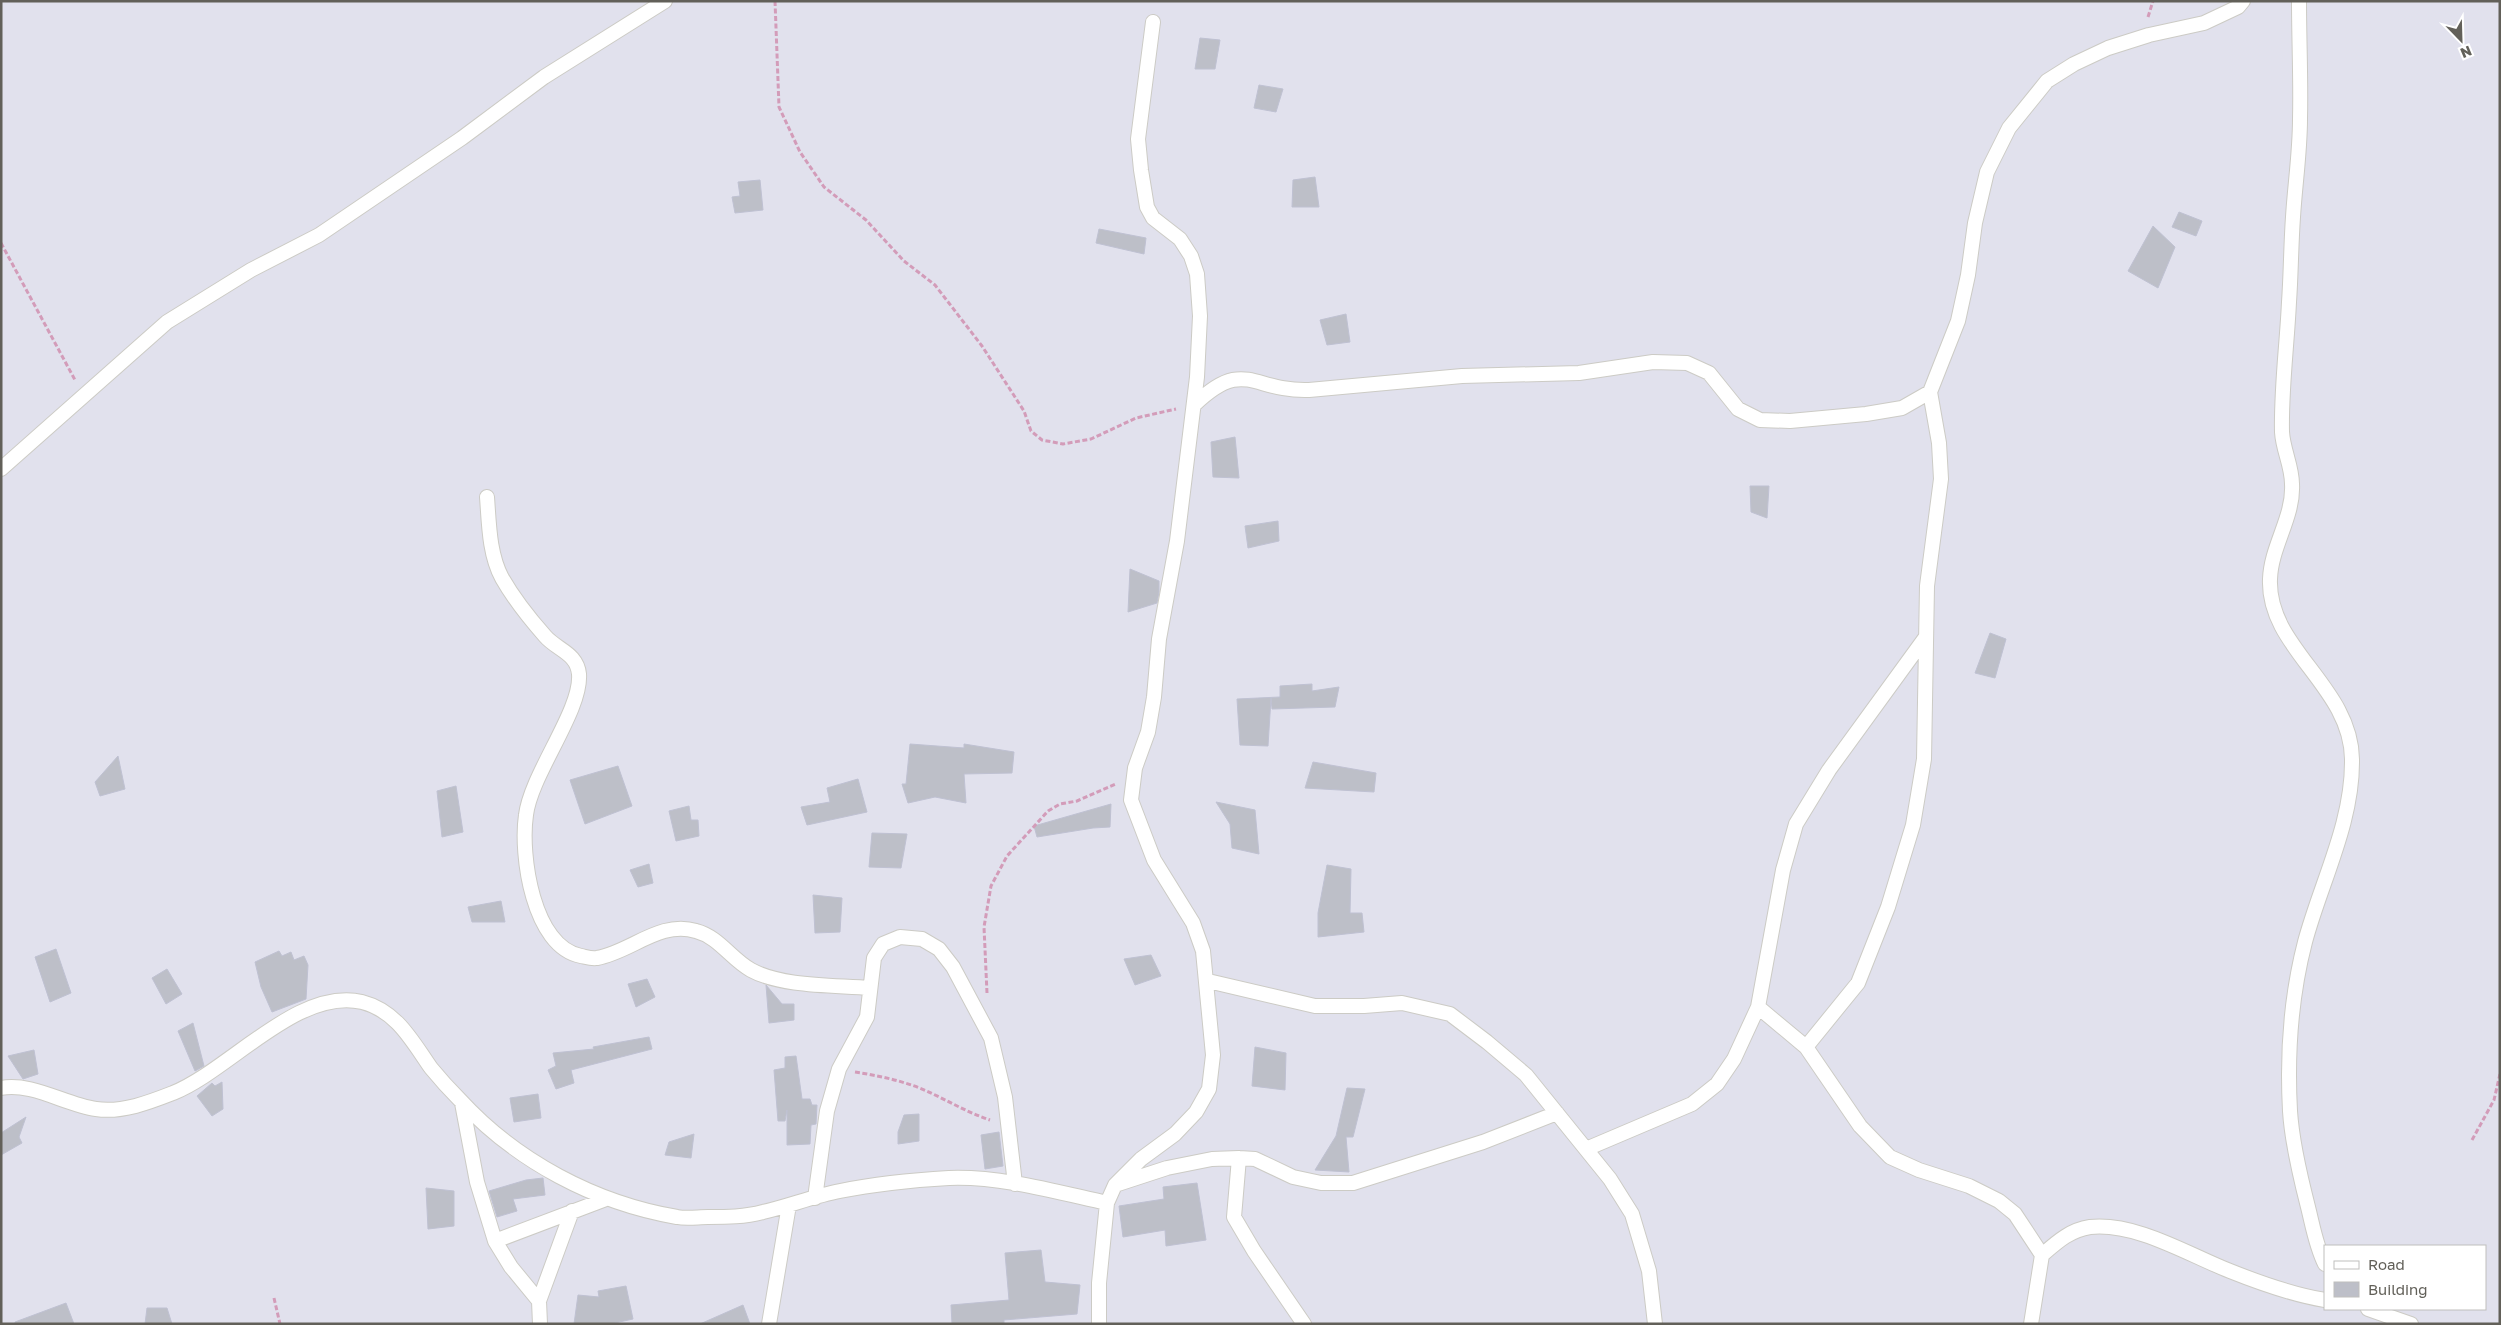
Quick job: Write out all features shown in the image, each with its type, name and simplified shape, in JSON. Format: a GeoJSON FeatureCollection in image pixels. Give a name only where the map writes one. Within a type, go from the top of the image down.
{"type":"FeatureCollection","features":[{"type":"Feature","properties":{"kind":"street"},"geometry":{"type":"LineString","coordinates":[[1,469],[83,394],[167,322],[251,270],[319,235],[462,138],[544,77],[665,1]]}},
{"type":"Feature","properties":{"kind":"street"},"geometry":{"type":"LineString","coordinates":[[1806,1047],[1858,983],[1888,907],[1913,825],[1924,759],[1926,586],[1941,479],[1939,443],[1930,392],[1958,321],[1968,275],[1975,222],[1987,172],[2015,121],[2048,81],[2074,64],[2108,48],[2142,37],[2204,23],[2238,7],[2243,1]]}},
{"type":"Feature","properties":{"kind":"street"},"geometry":{"type":"LineString","coordinates":[[2299,1],[2300,122],[2292,221],[2282,435],[2292,485],[2290,507],[2273,559],[2270,580],[2274,607],[2282,629],[2320,679],[2345,721],[2351,743],[2352,762],[2349,792],[2328,876],[2305,942],[2296,993],[2291,1039],[2290,1113],[2298,1168],[2318,1250],[2324,1262]]}},
{"type":"Feature","properties":{"kind":"street"},"geometry":{"type":"LineString","coordinates":[[1099,1324],[1099,1282],[1107,1203],[1115,1185],[1142,1159],[1175,1134],[1196,1112],[1209,1089],[1213,1055],[1208,981],[1203,951],[1193,923],[1154,860],[1131,800],[1135,768],[1148,732],[1154,697],[1159,639],[1177,541],[1194,405],[1200,316],[1197,274],[1191,256],[1180,239],[1153,218],[1147,207],[1141,170],[1138,139],[1153,22]]}},
{"type":"Feature","properties":{"kind":"street"},"geometry":{"type":"LineString","coordinates":[[1194,405],[1212,387],[1232,379],[1249,378],[1288,391],[1462,376],[1579,373],[1653,362],[1687,363],[1709,373],[1738,409],[1760,420],[1790,421],[1866,414],[1902,408],[1930,392]]}},
{"type":"Feature","properties":{"kind":"street"},"geometry":{"type":"LineString","coordinates":[[487,496],[492,546],[501,577],[520,608],[547,638],[568,652],[577,664],[579,677],[577,694],[544,763],[526,814],[526,852],[535,907],[553,941],[570,953],[596,958],[676,928],[696,930],[712,938],[751,970],[784,980],[870,988]]}},
{"type":"Feature","properties":{"kind":"street"},"geometry":{"type":"LineString","coordinates":[[1586,1149],[1692,1104],[1717,1084],[1734,1059],[1758,1007],[1782,870],[1796,824],[1829,770],[1925,638]]}},
{"type":"Feature","properties":{"kind":"street"},"geometry":{"type":"LineString","coordinates":[[815,1198],[827,1111],[839,1069],[867,1016],[874,958],[883,944],[900,937],[922,939],[939,949],[953,967],[990,1038],[1005,1097],[1015,1184]]}},
{"type":"Feature","properties":{"kind":"street"},"geometry":{"type":"LineString","coordinates":[[1208,981],[1315,1006],[1364,1006],[1402,1003],[1450,1014],[1526,1075],[1586,1149],[1632,1214],[1649,1271],[1655,1324]]}},
{"type":"Feature","properties":{"kind":"street"},"geometry":{"type":"LineString","coordinates":[[1,1088],[10,1087],[33,1091],[99,1110],[142,1105],[178,1091],[255,1042],[285,1019],[312,1007],[339,1000],[360,1002],[379,1008],[396,1020],[433,1070],[462,1103],[522,1155],[606,1199],[681,1218],[760,1213],[840,1191],[951,1178],[1015,1184],[1107,1203]]}},
{"type":"Feature","properties":{"kind":"street"},"geometry":{"type":"LineString","coordinates":[[1758,1007],[1806,1047],[1860,1126],[1890,1157],[1919,1170],[1969,1186],[1999,1201],[2015,1214],[2042,1255]]}},
{"type":"Feature","properties":{"kind":"street"},"geometry":{"type":"LineString","coordinates":[[462,1103],[477,1182],[495,1241],[511,1267],[539,1301]]}},
{"type":"Feature","properties":{"kind":"street"},"geometry":{"type":"LineString","coordinates":[[1115,1185],[1167,1168],[1212,1159],[1239,1158],[1255,1159],[1293,1177],[1321,1183],[1353,1183],[1483,1142],[1557,1113]]}},
{"type":"Feature","properties":{"kind":"street"},"geometry":{"type":"LineString","coordinates":[[1239,1158],[1234,1217],[1254,1252],[1304,1324]]}},
{"type":"Feature","properties":{"kind":"street"},"geometry":{"type":"LineString","coordinates":[[495,1241],[606,1199]]}},
{"type":"Feature","properties":{"kind":"street"},"geometry":{"type":"LineString","coordinates":[[769,1324],[789,1205]]}},
{"type":"Feature","properties":{"kind":"street"},"geometry":{"type":"LineString","coordinates":[[540,1324],[539,1301],[572,1211]]}},
{"type":"Feature","properties":{"kind":"street"},"geometry":{"type":"LineString","coordinates":[[2030,1324],[2042,1255],[2066,1234],[2090,1228],[2116,1228],[2161,1241],[2232,1272],[2324,1300]]}},
{"type":"Feature","properties":{"kind":"street"},"geometry":{"type":"LineString","coordinates":[[2371,1310],[2411,1324]]}},
{"type":"Feature","properties":{"kind":"path"},"geometry":{"type":"LineString","coordinates":[[775,1],[779,107],[800,152],[824,187],[866,220],[904,261],[935,285],[982,346],[1024,411],[1031,431],[1042,440],[1063,444],[1090,439],[1136,418],[1194,405]]}},
{"type":"Feature","properties":{"kind":"path"},"geometry":{"type":"LineString","coordinates":[[1,243],[83,394]]}},
{"type":"Feature","properties":{"kind":"path"},"geometry":{"type":"LineString","coordinates":[[988,999],[984,927],[991,886],[1008,856],[1048,812],[1060,804],[1077,801],[1116,784],[1135,768]]}},
{"type":"Feature","properties":{"kind":"path"},"geometry":{"type":"LineString","coordinates":[[839,1069],[880,1076],[910,1085],[934,1094],[955,1106],[1009,1126]]}},
{"type":"Feature","properties":{"kind":"path"},"geometry":{"type":"LineString","coordinates":[[2472,1140],[2494,1100],[2500,1074]]}},
{"type":"Feature","properties":{"kind":"path"},"geometry":{"type":"LineString","coordinates":[[274,1298],[280,1324]]}},
{"type":"Feature","properties":{"kind":"building"},"geometry":{"type":"Polygon","coordinates":[[[1200,38],[1220,40],[1215,69],[1195,69],[1200,38]]]}},
{"type":"Feature","properties":{"kind":"building"},"geometry":{"type":"Polygon","coordinates":[[[1259,85],[1283,89],[1276,112],[1254,108],[1259,85]]]}},
{"type":"Feature","properties":{"kind":"building"},"geometry":{"type":"Polygon","coordinates":[[[1315,177],[1319,207],[1292,207],[1293,180],[1315,177]]]}},
{"type":"Feature","properties":{"kind":"building"},"geometry":{"type":"Polygon","coordinates":[[[760,180],[763,210],[735,213],[732,197],[740,196],[738,182],[760,180]]]}},
{"type":"Feature","properties":{"kind":"building"},"geometry":{"type":"Polygon","coordinates":[[[2179,212],[2202,221],[2196,236],[2172,227],[2179,212]]]}},
{"type":"Feature","properties":{"kind":"building"},"geometry":{"type":"Polygon","coordinates":[[[2153,226],[2175,247],[2158,288],[2128,271],[2153,226]]]}},
{"type":"Feature","properties":{"kind":"building"},"geometry":{"type":"Polygon","coordinates":[[[1099,229],[1146,238],[1144,254],[1096,243],[1099,229]]]}},
{"type":"Feature","properties":{"kind":"building"},"geometry":{"type":"Polygon","coordinates":[[[1346,314],[1350,342],[1327,345],[1320,320],[1346,314]]]}},
{"type":"Feature","properties":{"kind":"building"},"geometry":{"type":"Polygon","coordinates":[[[1235,437],[1239,478],[1213,477],[1211,442],[1235,437]]]}},
{"type":"Feature","properties":{"kind":"building"},"geometry":{"type":"Polygon","coordinates":[[[1750,486],[1769,486],[1767,518],[1751,512],[1750,486]]]}},
{"type":"Feature","properties":{"kind":"building"},"geometry":{"type":"Polygon","coordinates":[[[1278,521],[1279,541],[1248,548],[1245,526],[1278,521]]]}},
{"type":"Feature","properties":{"kind":"building"},"geometry":{"type":"Polygon","coordinates":[[[1130,569],[1159,581],[1157,603],[1128,612],[1130,569]]]}},
{"type":"Feature","properties":{"kind":"building"},"geometry":{"type":"Polygon","coordinates":[[[1990,633],[2006,639],[1995,678],[1975,673],[1990,633]]]}},
{"type":"Feature","properties":{"kind":"building"},"geometry":{"type":"Polygon","coordinates":[[[1312,684],[1312,691],[1339,687],[1335,707],[1272,709],[1271,698],[1268,746],[1240,745],[1237,699],[1280,697],[1280,686],[1312,684]]]}},
{"type":"Feature","properties":{"kind":"building"},"geometry":{"type":"Polygon","coordinates":[[[910,744],[964,748],[964,744],[1014,752],[1012,773],[964,774],[966,803],[935,797],[908,803],[902,784],[906,784],[910,744]]]}},
{"type":"Feature","properties":{"kind":"building"},"geometry":{"type":"Polygon","coordinates":[[[118,756],[125,789],[100,796],[95,782],[118,756]]]}},
{"type":"Feature","properties":{"kind":"building"},"geometry":{"type":"Polygon","coordinates":[[[1313,762],[1376,773],[1374,792],[1305,788],[1313,762]]]}},
{"type":"Feature","properties":{"kind":"building"},"geometry":{"type":"Polygon","coordinates":[[[618,766],[632,806],[585,824],[570,780],[618,766]]]}},
{"type":"Feature","properties":{"kind":"building"},"geometry":{"type":"Polygon","coordinates":[[[858,779],[867,812],[807,825],[801,807],[830,802],[827,788],[858,779]]]}},
{"type":"Feature","properties":{"kind":"building"},"geometry":{"type":"Polygon","coordinates":[[[456,786],[463,832],[442,837],[437,791],[456,786]]]}},
{"type":"Feature","properties":{"kind":"building"},"geometry":{"type":"Polygon","coordinates":[[[1216,802],[1255,810],[1259,854],[1232,848],[1230,824],[1216,802]]]}},
{"type":"Feature","properties":{"kind":"building"},"geometry":{"type":"Polygon","coordinates":[[[1111,804],[1110,827],[1037,837],[1034,826],[1111,804]]]}},
{"type":"Feature","properties":{"kind":"building"},"geometry":{"type":"Polygon","coordinates":[[[689,806],[691,820],[698,820],[699,836],[676,841],[669,811],[689,806]]]}},
{"type":"Feature","properties":{"kind":"building"},"geometry":{"type":"Polygon","coordinates":[[[872,833],[907,834],[901,868],[869,867],[872,833]]]}},
{"type":"Feature","properties":{"kind":"building"},"geometry":{"type":"Polygon","coordinates":[[[649,864],[653,883],[638,887],[630,870],[649,864]]]}},
{"type":"Feature","properties":{"kind":"building"},"geometry":{"type":"Polygon","coordinates":[[[1327,865],[1351,869],[1350,913],[1362,913],[1364,932],[1318,937],[1318,913],[1327,865]]]}},
{"type":"Feature","properties":{"kind":"building"},"geometry":{"type":"Polygon","coordinates":[[[813,895],[842,898],[840,932],[815,933],[813,895]]]}},
{"type":"Feature","properties":{"kind":"building"},"geometry":{"type":"Polygon","coordinates":[[[501,901],[505,922],[472,922],[468,907],[501,901]]]}},
{"type":"Feature","properties":{"kind":"building"},"geometry":{"type":"Polygon","coordinates":[[[56,949],[71,993],[50,1002],[35,957],[56,949]]]}},
{"type":"Feature","properties":{"kind":"building"},"geometry":{"type":"Polygon","coordinates":[[[279,951],[282,956],[291,952],[294,960],[304,956],[308,965],[306,999],[272,1012],[261,987],[255,962],[279,951]]]}},
{"type":"Feature","properties":{"kind":"building"},"geometry":{"type":"Polygon","coordinates":[[[1151,955],[1161,976],[1135,985],[1124,959],[1151,955]]]}},
{"type":"Feature","properties":{"kind":"building"},"geometry":{"type":"Polygon","coordinates":[[[167,969],[182,994],[166,1004],[152,978],[167,969]]]}},
{"type":"Feature","properties":{"kind":"building"},"geometry":{"type":"Polygon","coordinates":[[[647,979],[655,997],[636,1007],[628,984],[647,979]]]}},
{"type":"Feature","properties":{"kind":"building"},"geometry":{"type":"Polygon","coordinates":[[[766,985],[782,1004],[794,1004],[794,1020],[769,1023],[766,985]]]}},
{"type":"Feature","properties":{"kind":"building"},"geometry":{"type":"Polygon","coordinates":[[[193,1023],[204,1066],[195,1071],[178,1031],[193,1023]]]}},
{"type":"Feature","properties":{"kind":"building"},"geometry":{"type":"Polygon","coordinates":[[[649,1037],[652,1049],[571,1070],[574,1083],[556,1089],[548,1070],[556,1066],[553,1053],[594,1049],[593,1047],[649,1037]]]}},
{"type":"Feature","properties":{"kind":"building"},"geometry":{"type":"Polygon","coordinates":[[[1255,1047],[1286,1053],[1285,1090],[1252,1086],[1255,1047]]]}},
{"type":"Feature","properties":{"kind":"building"},"geometry":{"type":"Polygon","coordinates":[[[34,1050],[38,1074],[23,1079],[8,1056],[34,1050]]]}},
{"type":"Feature","properties":{"kind":"building"},"geometry":{"type":"Polygon","coordinates":[[[796,1056],[802,1099],[810,1099],[812,1105],[817,1105],[816,1124],[811,1125],[810,1144],[787,1145],[787,1110],[785,1121],[778,1121],[774,1070],[785,1068],[785,1057],[796,1056]]]}},
{"type":"Feature","properties":{"kind":"building"},"geometry":{"type":"Polygon","coordinates":[[[222,1082],[223,1109],[212,1116],[197,1096],[212,1083],[215,1086],[222,1082]]]}},
{"type":"Feature","properties":{"kind":"building"},"geometry":{"type":"Polygon","coordinates":[[[1347,1088],[1365,1089],[1353,1137],[1346,1137],[1349,1172],[1315,1170],[1336,1136],[1347,1088]]]}},
{"type":"Feature","properties":{"kind":"building"},"geometry":{"type":"Polygon","coordinates":[[[538,1094],[541,1118],[514,1122],[510,1098],[538,1094]]]}},
{"type":"Feature","properties":{"kind":"building"},"geometry":{"type":"Polygon","coordinates":[[[919,1114],[919,1141],[898,1144],[898,1132],[904,1115],[919,1114]]]}},
{"type":"Feature","properties":{"kind":"building"},"geometry":{"type":"Polygon","coordinates":[[[26,1117],[19,1137],[22,1143],[1,1155],[1,1133],[26,1117]]]}},
{"type":"Feature","properties":{"kind":"building"},"geometry":{"type":"Polygon","coordinates":[[[999,1132],[1003,1166],[985,1169],[981,1135],[999,1132]]]}},
{"type":"Feature","properties":{"kind":"building"},"geometry":{"type":"Polygon","coordinates":[[[694,1134],[691,1158],[665,1155],[669,1142],[694,1134]]]}},
{"type":"Feature","properties":{"kind":"building"},"geometry":{"type":"Polygon","coordinates":[[[543,1178],[545,1195],[513,1199],[517,1211],[497,1217],[489,1191],[526,1180],[543,1178]]]}},
{"type":"Feature","properties":{"kind":"building"},"geometry":{"type":"Polygon","coordinates":[[[1197,1183],[1206,1240],[1166,1246],[1165,1230],[1123,1237],[1119,1206],[1164,1199],[1163,1187],[1197,1183]]]}},
{"type":"Feature","properties":{"kind":"building"},"geometry":{"type":"Polygon","coordinates":[[[426,1188],[454,1191],[454,1226],[428,1229],[426,1188]]]}},
{"type":"Feature","properties":{"kind":"building"},"geometry":{"type":"Polygon","coordinates":[[[1041,1250],[1045,1282],[1080,1285],[1077,1314],[1004,1320],[1004,1324],[952,1324],[951,1305],[1009,1300],[1005,1253],[1041,1250]]]}},
{"type":"Feature","properties":{"kind":"building"},"geometry":{"type":"Polygon","coordinates":[[[626,1286],[633,1319],[610,1324],[574,1324],[578,1295],[599,1297],[598,1291],[626,1286]]]}},
{"type":"Feature","properties":{"kind":"building"},"geometry":{"type":"Polygon","coordinates":[[[66,1303],[74,1324],[15,1324],[15,1322],[66,1303]]]}},
{"type":"Feature","properties":{"kind":"building"},"geometry":{"type":"Polygon","coordinates":[[[743,1305],[750,1324],[700,1324],[743,1305]]]}},
{"type":"Feature","properties":{"kind":"building"},"geometry":{"type":"Polygon","coordinates":[[[147,1308],[167,1308],[172,1324],[145,1324],[147,1308]]]}}]}
